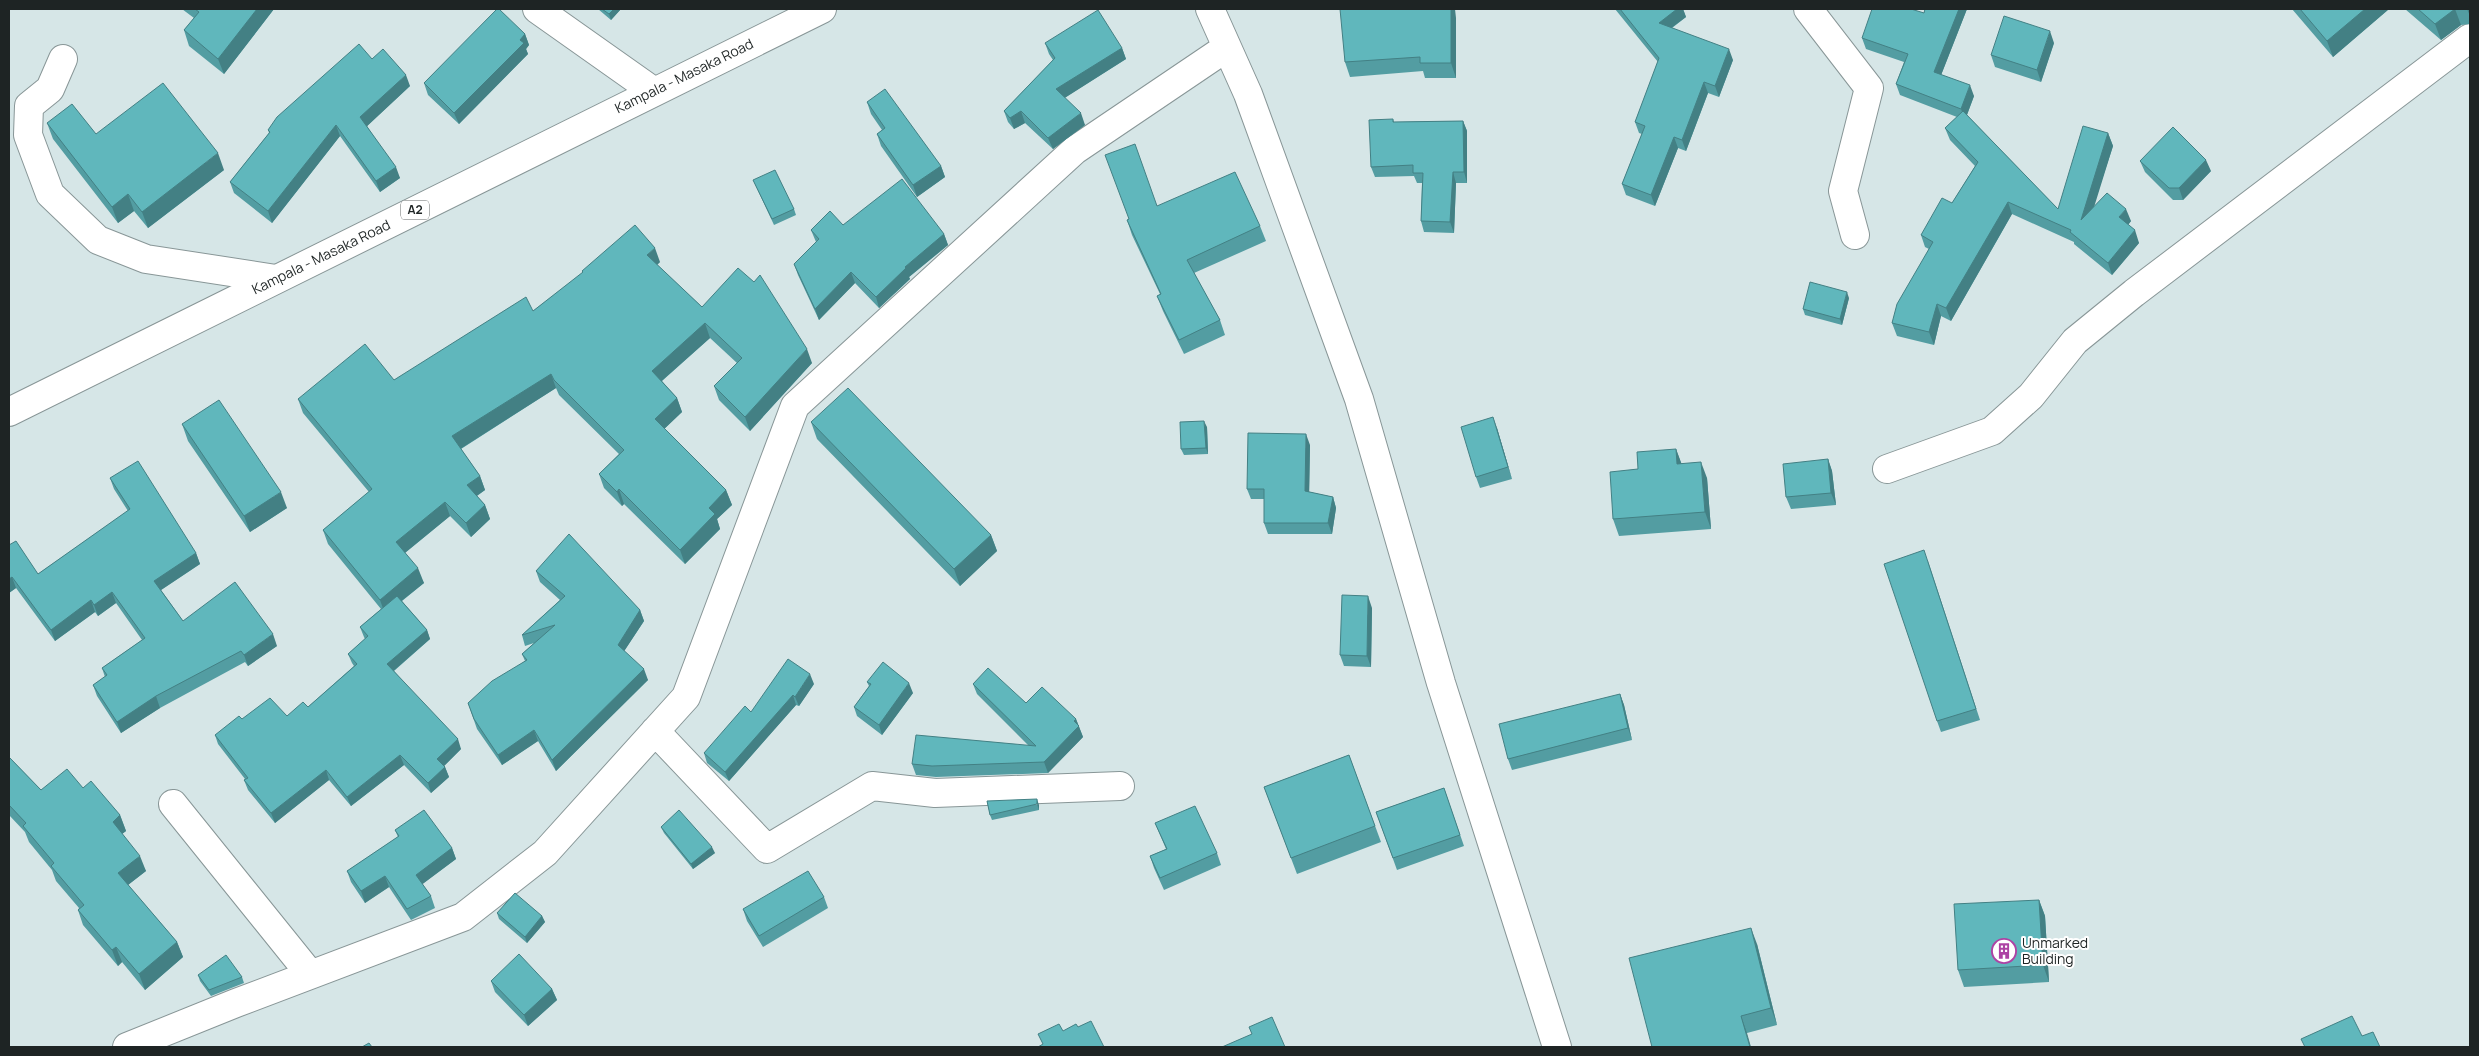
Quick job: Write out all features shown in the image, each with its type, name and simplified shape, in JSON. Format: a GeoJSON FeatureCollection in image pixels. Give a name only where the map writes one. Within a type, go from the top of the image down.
{"type":"FeatureCollection","features":[{"type":"Feature","properties":{"kind":"street"},"geometry":{"type":"LineString","coordinates":[[538,9],[654,91]]}},
{"type":"Feature","properties":{"kind":"street","name":"Kampala - Masaka Road"},"geometry":{"type":"LineString","coordinates":[[9,412],[822,9]]}},
{"type":"Feature","properties":{"kind":"street"},"geometry":{"type":"LineString","coordinates":[[1210,9],[1248,94],[1359,398],[1441,683],[1557,1047]]}},
{"type":"Feature","properties":{"kind":"street"},"geometry":{"type":"LineString","coordinates":[[1808,9],[1869,88],[1843,191],[1856,235]]}},
{"type":"Feature","properties":{"kind":"street"},"geometry":{"type":"LineString","coordinates":[[1887,469],[1992,431],[2032,396],[2075,341],[2134,293],[2470,38]]}},
{"type":"Feature","properties":{"kind":"street"},"geometry":{"type":"LineString","coordinates":[[127,1047],[310,974],[463,917],[544,853],[686,697],[795,406],[1075,150],[1226,48]]}},
{"type":"Feature","properties":{"kind":"street"},"geometry":{"type":"LineString","coordinates":[[63,59],[50,90],[29,106],[28,135],[50,194],[98,240],[146,258],[276,279]]}},
{"type":"Feature","properties":{"kind":"street"},"geometry":{"type":"LineString","coordinates":[[655,731],[767,849],[872,786],[935,793],[1120,786]]}},
{"type":"Feature","properties":{"kind":"street"},"geometry":{"type":"LineString","coordinates":[[173,804],[310,974]]}},
{"type":"Feature","properties":{"kind":"building"},"geometry":{"type":"Polygon","coordinates":[[[195,9],[257,9],[218,59],[184,30],[199,12],[195,9]]]}},
{"type":"Feature","properties":{"kind":"building"},"geometry":{"type":"Polygon","coordinates":[[[497,9],[525,34],[520,40],[524,43],[454,113],[424,83],[497,9]]]}},
{"type":"Feature","properties":{"kind":"building"},"geometry":{"type":"Polygon","coordinates":[[[602,9],[614,9],[609,14],[602,9]]]}},
{"type":"Feature","properties":{"kind":"building"},"geometry":{"type":"Polygon","coordinates":[[[1340,9],[1451,9],[1451,63],[1420,63],[1420,57],[1345,62],[1340,9]]]}},
{"type":"Feature","properties":{"kind":"building"},"geometry":{"type":"Polygon","coordinates":[[[1620,9],[1677,9],[1659,23],[1729,49],[1715,86],[1704,82],[1682,140],[1674,137],[1651,195],[1622,184],[1645,126],[1635,122],[1659,58],[1620,9]]]}},
{"type":"Feature","properties":{"kind":"building"},"geometry":{"type":"Polygon","coordinates":[[[1872,9],[1911,9],[1924,13],[1925,9],[1959,9],[1934,72],[1970,85],[1961,109],[1896,84],[1908,54],[1862,38],[1872,9]]]}},
{"type":"Feature","properties":{"kind":"building"},"geometry":{"type":"Polygon","coordinates":[[[2300,9],[2365,9],[2327,41],[2300,9]]]}},
{"type":"Feature","properties":{"kind":"building"},"geometry":{"type":"Polygon","coordinates":[[[2418,9],[2455,9],[2435,24],[2418,9]]]}},
{"type":"Feature","properties":{"kind":"building"},"geometry":{"type":"Polygon","coordinates":[[[1098,10],[1122,48],[1056,89],[1081,113],[1048,138],[1021,111],[1010,118],[1004,111],[1055,58],[1045,43],[1098,10]]]}},
{"type":"Feature","properties":{"kind":"building"},"geometry":{"type":"Polygon","coordinates":[[[2004,16],[2050,31],[2037,70],[1991,55],[2004,16]]]}},
{"type":"Feature","properties":{"kind":"building"},"geometry":{"type":"Polygon","coordinates":[[[359,44],[372,59],[383,49],[406,75],[360,117],[396,167],[376,181],[336,125],[268,211],[230,182],[270,132],[268,130],[277,117],[359,44]]]}},
{"type":"Feature","properties":{"kind":"building"},"geometry":{"type":"Polygon","coordinates":[[[163,83],[218,153],[142,212],[128,194],[112,207],[47,123],[72,104],[96,134],[163,83]]]}},
{"type":"Feature","properties":{"kind":"building"},"geometry":{"type":"Polygon","coordinates":[[[885,89],[941,166],[913,185],[877,134],[885,128],[867,102],[885,89]]]}},
{"type":"Feature","properties":{"kind":"building"},"geometry":{"type":"Polygon","coordinates":[[[1963,111],[2058,209],[2083,126],[2108,133],[2081,220],[2107,193],[2126,209],[2119,217],[2135,230],[2108,263],[2070,232],[2071,230],[2008,202],[1946,308],[1937,304],[1929,332],[1892,323],[1897,304],[1933,242],[1921,235],[1942,198],[1952,203],[1978,162],[1945,128],[1963,111]]]}},
{"type":"Feature","properties":{"kind":"building"},"geometry":{"type":"Polygon","coordinates":[[[1393,119],[1393,122],[1463,121],[1464,172],[1453,172],[1450,222],[1421,221],[1423,173],[1413,173],[1413,165],[1371,167],[1369,120],[1393,119]]]}},
{"type":"Feature","properties":{"kind":"building"},"geometry":{"type":"Polygon","coordinates":[[[2173,127],[2206,160],[2179,188],[2169,188],[2140,161],[2173,127]]]}},
{"type":"Feature","properties":{"kind":"building"},"geometry":{"type":"Polygon","coordinates":[[[1135,144],[1157,206],[1235,172],[1260,226],[1187,260],[1220,320],[1179,340],[1157,296],[1161,294],[1127,220],[1129,219],[1105,155],[1135,144]]]}},
{"type":"Feature","properties":{"kind":"building"},"geometry":{"type":"Polygon","coordinates":[[[775,170],[794,209],[772,219],[753,180],[775,170]]]}},
{"type":"Feature","properties":{"kind":"building"},"geometry":{"type":"Polygon","coordinates":[[[902,179],[944,234],[905,267],[876,297],[851,272],[815,309],[794,264],[819,239],[811,230],[830,211],[843,225],[902,179]]]}},
{"type":"Feature","properties":{"kind":"building"},"geometry":{"type":"Polygon","coordinates":[[[635,225],[655,248],[647,255],[702,307],[738,268],[754,282],[760,275],[807,349],[745,417],[714,386],[742,358],[705,323],[652,371],[677,398],[655,419],[726,490],[709,508],[715,514],[680,550],[619,489],[617,492],[599,474],[624,450],[554,380],[551,374],[452,436],[480,476],[467,485],[485,505],[466,523],[445,502],[396,542],[418,568],[380,600],[323,530],[372,489],[298,399],[365,344],[394,380],[526,297],[533,311],[583,272],[635,225]]]}},
{"type":"Feature","properties":{"kind":"building"},"geometry":{"type":"Polygon","coordinates":[[[1810,282],[1847,292],[1840,319],[1803,309],[1810,282]]]}},
{"type":"Feature","properties":{"kind":"building"},"geometry":{"type":"Polygon","coordinates":[[[848,388],[991,535],[954,569],[811,422],[848,388]]]}},
{"type":"Feature","properties":{"kind":"building"},"geometry":{"type":"Polygon","coordinates":[[[219,400],[281,492],[244,516],[182,424],[219,400]]]}},
{"type":"Feature","properties":{"kind":"building"},"geometry":{"type":"Polygon","coordinates":[[[1493,417],[1508,467],[1476,477],[1461,427],[1493,417]]]}},
{"type":"Feature","properties":{"kind":"building"},"geometry":{"type":"Polygon","coordinates":[[[1204,421],[1206,448],[1181,449],[1180,422],[1204,421]]]}},
{"type":"Feature","properties":{"kind":"building"},"geometry":{"type":"Polygon","coordinates":[[[1248,433],[1306,434],[1305,491],[1333,497],[1328,523],[1264,523],[1264,489],[1247,489],[1248,433]]]}},
{"type":"Feature","properties":{"kind":"building"},"geometry":{"type":"Polygon","coordinates":[[[1676,449],[1677,464],[1701,462],[1705,512],[1613,519],[1610,472],[1638,469],[1637,452],[1676,449]]]}},
{"type":"Feature","properties":{"kind":"building"},"geometry":{"type":"Polygon","coordinates":[[[1828,459],[1831,493],[1786,497],[1783,464],[1828,459]]]}},
{"type":"Feature","properties":{"kind":"building"},"geometry":{"type":"Polygon","coordinates":[[[138,461],[196,553],[154,581],[183,621],[235,582],[273,634],[244,655],[241,651],[156,696],[117,722],[93,685],[107,675],[102,668],[145,638],[112,592],[94,605],[91,600],[51,630],[12,577],[9,579],[9,545],[16,541],[38,574],[130,509],[110,478],[138,461]]]}},
{"type":"Feature","properties":{"kind":"building"},"geometry":{"type":"Polygon","coordinates":[[[569,534],[640,610],[618,645],[644,669],[552,760],[534,730],[498,755],[474,719],[468,703],[492,681],[527,660],[522,654],[555,625],[522,635],[565,596],[536,571],[569,534]]]}},
{"type":"Feature","properties":{"kind":"building"},"geometry":{"type":"Polygon","coordinates":[[[1924,550],[1976,709],[1937,721],[1884,564],[1924,550]]]}},
{"type":"Feature","properties":{"kind":"building"},"geometry":{"type":"Polygon","coordinates":[[[1342,595],[1368,596],[1367,656],[1340,655],[1342,595]]]}},
{"type":"Feature","properties":{"kind":"building"},"geometry":{"type":"Polygon","coordinates":[[[397,596],[427,630],[387,664],[458,739],[437,759],[445,767],[428,783],[400,755],[347,797],[326,770],[271,813],[244,780],[248,778],[215,735],[239,716],[242,719],[270,698],[287,716],[303,702],[308,707],[357,664],[348,654],[368,636],[360,627],[397,596]]]}},
{"type":"Feature","properties":{"kind":"building"},"geometry":{"type":"Polygon","coordinates":[[[788,659],[810,674],[795,697],[793,695],[725,772],[704,753],[745,706],[751,712],[788,659]]]}},
{"type":"Feature","properties":{"kind":"building"},"geometry":{"type":"Polygon","coordinates":[[[883,662],[909,683],[879,725],[854,707],[871,684],[867,682],[883,662]]]}},
{"type":"Feature","properties":{"kind":"building"},"geometry":{"type":"Polygon","coordinates":[[[988,668],[1026,703],[1042,687],[1076,719],[1074,721],[1079,726],[1044,762],[932,766],[912,764],[916,735],[1036,746],[973,684],[988,668]]]}},
{"type":"Feature","properties":{"kind":"building"},"geometry":{"type":"Polygon","coordinates":[[[1620,694],[1628,728],[1508,759],[1499,724],[1620,694]]]}},
{"type":"Feature","properties":{"kind":"building"},"geometry":{"type":"Polygon","coordinates":[[[1349,755],[1375,826],[1291,858],[1264,787],[1349,755]]]}},
{"type":"Feature","properties":{"kind":"building"},"geometry":{"type":"Polygon","coordinates":[[[9,757],[41,790],[67,769],[83,788],[91,781],[120,815],[113,822],[140,856],[118,873],[177,942],[139,974],[116,947],[112,950],[78,910],[84,905],[51,866],[54,863],[23,826],[26,823],[9,805],[9,757]]]}},
{"type":"Feature","properties":{"kind":"building"},"geometry":{"type":"Polygon","coordinates":[[[1444,788],[1460,835],[1393,858],[1376,812],[1444,788]]]}},
{"type":"Feature","properties":{"kind":"building"},"geometry":{"type":"Polygon","coordinates":[[[1037,799],[1037,804],[990,815],[987,801],[1037,799]]]}},
{"type":"Feature","properties":{"kind":"building"},"geometry":{"type":"Polygon","coordinates":[[[1195,806],[1217,853],[1160,878],[1150,856],[1167,849],[1155,823],[1195,806]]]}},
{"type":"Feature","properties":{"kind":"building"},"geometry":{"type":"Polygon","coordinates":[[[424,810],[452,848],[416,875],[431,896],[407,909],[385,876],[361,891],[347,871],[399,836],[395,830],[424,810]]]}},
{"type":"Feature","properties":{"kind":"building"},"geometry":{"type":"Polygon","coordinates":[[[679,810],[712,847],[691,864],[661,827],[679,810]]]}},
{"type":"Feature","properties":{"kind":"building"},"geometry":{"type":"Polygon","coordinates":[[[808,871],[824,897],[759,936],[743,909],[808,871]]]}},
{"type":"Feature","properties":{"kind":"building"},"geometry":{"type":"Polygon","coordinates":[[[515,893],[542,916],[525,937],[497,913],[515,893]]]}},
{"type":"Feature","properties":{"kind":"building","name":"Unmarked Building"},"geometry":{"type":"Polygon","coordinates":[[[2039,900],[2043,965],[1958,970],[1954,904],[2039,900]]]}},
{"type":"Feature","properties":{"kind":"building"},"geometry":{"type":"Polygon","coordinates":[[[1751,928],[1771,1008],[1741,1016],[1750,1047],[1652,1047],[1629,958],[1751,928]]]}},
{"type":"Feature","properties":{"kind":"building"},"geometry":{"type":"Polygon","coordinates":[[[519,954],[552,989],[524,1015],[491,981],[519,954]]]}},
{"type":"Feature","properties":{"kind":"building"},"geometry":{"type":"Polygon","coordinates":[[[226,955],[242,977],[209,990],[198,975],[226,955]]]}},
{"type":"Feature","properties":{"kind":"building"},"geometry":{"type":"Polygon","coordinates":[[[2352,1016],[2362,1036],[2373,1032],[2380,1047],[2305,1047],[2301,1039],[2352,1016]]]}},
{"type":"Feature","properties":{"kind":"building"},"geometry":{"type":"Polygon","coordinates":[[[1272,1017],[1285,1047],[1222,1047],[1252,1034],[1249,1027],[1272,1017]]]}},
{"type":"Feature","properties":{"kind":"building"},"geometry":{"type":"Polygon","coordinates":[[[1091,1021],[1104,1047],[1038,1047],[1043,1044],[1038,1034],[1059,1024],[1063,1031],[1076,1024],[1078,1027],[1091,1021]]]}},
{"type":"Feature","properties":{"kind":"building"},"geometry":{"type":"Polygon","coordinates":[[[369,1043],[372,1047],[362,1047],[369,1043]]]}},
{"type":"Feature","properties":{"kind":"place","name":"Unmarked Building"},"geometry":{"type":"Point","coordinates":[2004,951]}}]}
